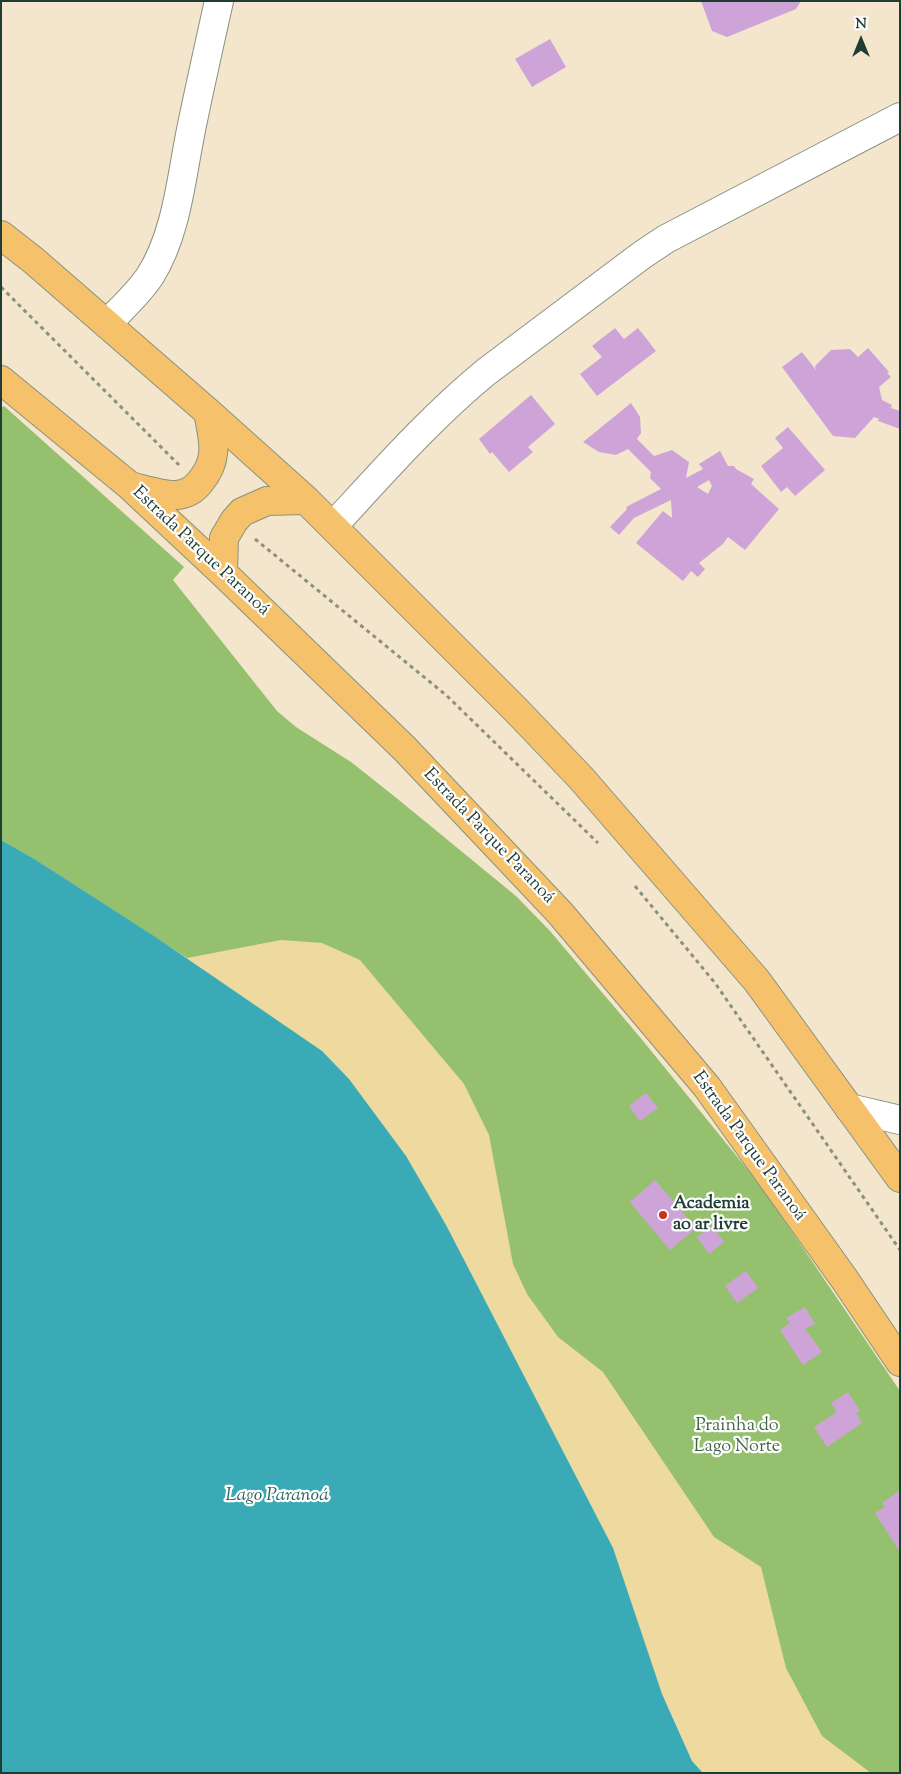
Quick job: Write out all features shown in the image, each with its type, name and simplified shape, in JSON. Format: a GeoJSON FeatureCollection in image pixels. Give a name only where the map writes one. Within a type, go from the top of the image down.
{"type":"FeatureCollection","features":[{"type":"Feature","properties":{"kind":"main road"},"geometry":{"type":"LineString","coordinates":[[1,235],[33,260],[208,412],[306,500],[517,711],[581,778],[757,981],[900,1178]]}},
{"type":"Feature","properties":{"kind":"main road","name":"Estrada Parque Paranoá"},"geometry":{"type":"LineString","coordinates":[[1,380],[130,486],[223,573],[405,749],[560,912],[707,1087],[845,1280],[900,1362]]}},
{"type":"Feature","properties":{"kind":"main road"},"geometry":{"type":"LineString","coordinates":[[130,486],[175,495],[188,492],[198,485],[213,461],[214,440],[208,412]]}},
{"type":"Feature","properties":{"kind":"main road"},"geometry":{"type":"LineString","coordinates":[[223,573],[224,538],[242,512],[267,501],[306,500]]}},
{"type":"Feature","properties":{"kind":"street"},"geometry":{"type":"LineString","coordinates":[[106,324],[133,297],[150,276],[162,252],[174,215],[219,1]]}},
{"type":"Feature","properties":{"kind":"street"},"geometry":{"type":"LineString","coordinates":[[333,526],[461,393],[486,372],[642,255],[666,239],[900,117]]}},
{"type":"Feature","properties":{"kind":"street"},"geometry":{"type":"LineString","coordinates":[[849,1108],[900,1120]]}},
{"type":"Feature","properties":{"kind":"path"},"geometry":{"type":"LineString","coordinates":[[1,287],[198,485]]}},
{"type":"Feature","properties":{"kind":"path"},"geometry":{"type":"LineString","coordinates":[[234,521],[446,695],[600,845]]}},
{"type":"Feature","properties":{"kind":"path"},"geometry":{"type":"LineString","coordinates":[[631,881],[715,983],[900,1250]]}},
{"type":"Feature","properties":{"kind":"green space","name":"Prainha do Lago Norte"},"geometry":{"type":"Polygon","coordinates":[[[4,406],[184,567],[173,580],[277,711],[296,727],[351,762],[394,796],[516,896],[550,931],[639,1036],[761,1186],[900,1391],[900,1773],[703,1773],[662,1694],[613,1548],[446,1225],[406,1156],[349,1079],[322,1051],[187,958],[33,858],[1,840],[1,408],[4,406]]]}},
{"type":"Feature","properties":{"kind":"sand","name":"Prainha do Lago Norte"},"geometry":{"type":"Polygon","coordinates":[[[281,940],[322,943],[360,960],[464,1084],[489,1135],[513,1264],[527,1294],[558,1337],[603,1372],[714,1537],[761,1567],[786,1668],[822,1736],[871,1773],[703,1773],[692,1761],[662,1694],[613,1548],[446,1225],[406,1156],[349,1079],[322,1051],[187,958],[281,940]]]}},
{"type":"Feature","properties":{"kind":"water","name":"Lago Paranoá"},"geometry":{"type":"Polygon","coordinates":[[[1,840],[33,858],[157,938],[322,1051],[349,1079],[406,1156],[446,1225],[613,1548],[662,1694],[692,1761],[703,1773],[1,1773],[1,840]]]}},
{"type":"Feature","properties":{"kind":"building"},"geometry":{"type":"Polygon","coordinates":[[[701,1],[801,1],[796,9],[727,37],[712,31],[701,1]]]}},
{"type":"Feature","properties":{"kind":"building"},"geometry":{"type":"Polygon","coordinates":[[[550,39],[566,67],[532,87],[515,59],[550,39]]]}},
{"type":"Feature","properties":{"kind":"building"},"geometry":{"type":"Polygon","coordinates":[[[615,328],[624,339],[638,328],[656,351],[597,396],[580,374],[602,357],[592,346],[615,328]]]}},
{"type":"Feature","properties":{"kind":"building"},"geometry":{"type":"Polygon","coordinates":[[[868,348],[889,372],[887,373],[891,377],[879,387],[882,400],[892,405],[891,408],[900,411],[900,429],[878,421],[879,419],[874,417],[855,438],[833,436],[782,367],[802,352],[816,370],[815,366],[831,350],[850,349],[858,357],[868,348]]]}},
{"type":"Feature","properties":{"kind":"building"},"geometry":{"type":"Polygon","coordinates":[[[531,395],[555,424],[528,447],[533,452],[509,472],[492,452],[490,454],[479,439],[531,395]]]}},
{"type":"Feature","properties":{"kind":"building"},"geometry":{"type":"Polygon","coordinates":[[[631,403],[640,417],[641,433],[637,439],[654,456],[672,450],[689,462],[686,478],[703,469],[699,464],[720,451],[728,466],[734,466],[754,479],[751,484],[779,509],[745,550],[728,537],[723,544],[699,563],[705,569],[698,577],[691,571],[683,581],[636,543],[663,511],[672,518],[671,500],[634,518],[619,535],[610,527],[627,509],[626,507],[661,489],[650,478],[651,472],[628,449],[616,455],[599,452],[583,442],[631,403]],[[709,480],[697,487],[708,494],[712,486],[709,480]]]}},
{"type":"Feature","properties":{"kind":"building"},"geometry":{"type":"Polygon","coordinates":[[[788,427],[825,470],[795,496],[787,487],[781,492],[761,466],[783,448],[775,438],[788,427]]]}},
{"type":"Feature","properties":{"kind":"building"},"geometry":{"type":"Polygon","coordinates":[[[646,1093],[658,1108],[640,1121],[629,1106],[646,1093]]]}},
{"type":"Feature","properties":{"kind":"building","name":"Academia ao ar livre"},"geometry":{"type":"Polygon","coordinates":[[[655,1180],[696,1228],[670,1250],[630,1202],[655,1180]]]}},
{"type":"Feature","properties":{"kind":"building"},"geometry":{"type":"Polygon","coordinates":[[[712,1226],[724,1242],[709,1254],[697,1237],[712,1226]]]}},
{"type":"Feature","properties":{"kind":"building"},"geometry":{"type":"Polygon","coordinates":[[[746,1271],[758,1288],[737,1303],[725,1286],[746,1271]]]}},
{"type":"Feature","properties":{"kind":"building"},"geometry":{"type":"Polygon","coordinates":[[[805,1307],[815,1324],[805,1329],[822,1352],[803,1365],[780,1330],[790,1323],[786,1318],[805,1307]]]}},
{"type":"Feature","properties":{"kind":"building"},"geometry":{"type":"Polygon","coordinates":[[[848,1392],[860,1411],[856,1413],[862,1423],[827,1447],[814,1427],[837,1412],[831,1403],[848,1392]]]}},
{"type":"Feature","properties":{"kind":"building"},"geometry":{"type":"Polygon","coordinates":[[[899,1491],[900,1548],[898,1549],[875,1513],[885,1507],[882,1503],[899,1491]]]}},
{"type":"Feature","properties":{"kind":"place","name":"Academia ao ar livre"},"geometry":{"type":"Point","coordinates":[663,1215]}}]}
